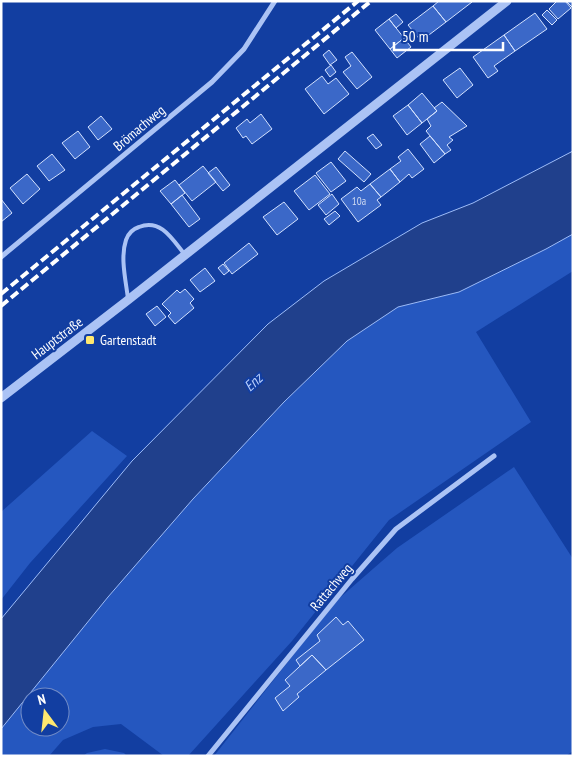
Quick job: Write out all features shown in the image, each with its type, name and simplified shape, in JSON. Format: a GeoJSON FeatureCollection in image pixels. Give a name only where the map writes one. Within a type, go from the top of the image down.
{"type":"FeatureCollection","features":[{"type":"Feature","properties":{"kind":"street","name":"Brömachweg"},"geometry":{"type":"LineString","coordinates":[[1,256],[212,82],[244,49],[274,1]]}},
{"type":"Feature","properties":{"kind":"street"},"geometry":{"type":"LineString","coordinates":[[128,300],[507,1]]}},
{"type":"Feature","properties":{"kind":"street","name":"Hauptstraße"},"geometry":{"type":"LineString","coordinates":[[1,398],[128,300]]}},
{"type":"Feature","properties":{"kind":"street","name":"Rattachweg"},"geometry":{"type":"LineString","coordinates":[[208,756],[352,579],[396,530],[494,456]]}},
{"type":"Feature","properties":{"kind":"lane"},"geometry":{"type":"LineString","coordinates":[[128,300],[124,251],[129,234],[136,228],[146,224],[160,227],[185,255]]}},
{"type":"Feature","properties":{"kind":"shaded area"},"geometry":{"type":"Polygon","coordinates":[[[573,234],[573,271],[476,332],[531,422],[389,520],[292,641],[188,756],[164,756],[121,724],[93,727],[70,737],[70,687],[35,687],[108,597],[193,499],[284,402],[347,341],[398,307],[459,292],[573,234]]]}},
{"type":"Feature","properties":{"kind":"shaded area"},"geometry":{"type":"Polygon","coordinates":[[[92,431],[127,456],[30,563],[1,600],[1,512],[92,431]]]}},
{"type":"Feature","properties":{"kind":"shaded area"},"geometry":{"type":"Polygon","coordinates":[[[514,467],[573,559],[573,751],[566,756],[214,756],[335,602],[397,548],[514,467]]]}},
{"type":"Feature","properties":{"kind":"shaded area"},"geometry":{"type":"Polygon","coordinates":[[[20,706],[20,737],[70,737],[63,740],[49,756],[1,756],[1,729],[20,706]]]}},
{"type":"Feature","properties":{"kind":"shaded area"},"geometry":{"type":"Polygon","coordinates":[[[105,749],[124,753],[127,756],[83,756],[87,753],[105,749]]]}},
{"type":"Feature","properties":{"kind":"water","name":"Enz"},"geometry":{"type":"Polygon","coordinates":[[[573,151],[573,234],[459,292],[398,307],[347,341],[284,402],[193,499],[108,597],[35,687],[20,687],[20,706],[1,729],[1,619],[132,461],[268,324],[324,281],[422,223],[473,203],[573,151]]]}},
{"type":"Feature","properties":{"kind":"building"},"geometry":{"type":"Polygon","coordinates":[[[439,1],[472,2],[446,22],[433,6],[439,1]]]}},
{"type":"Feature","properties":{"kind":"building"},"geometry":{"type":"Polygon","coordinates":[[[557,1],[565,1],[571,8],[558,19],[549,9],[557,1]]]}},
{"type":"Feature","properties":{"kind":"building"},"geometry":{"type":"Polygon","coordinates":[[[566,1],[573,1],[573,8],[566,1]]]}},
{"type":"Feature","properties":{"kind":"building"},"geometry":{"type":"Polygon","coordinates":[[[433,6],[446,22],[421,41],[408,25],[433,6]]]}},
{"type":"Feature","properties":{"kind":"building"},"geometry":{"type":"Polygon","coordinates":[[[547,10],[557,20],[552,25],[542,15],[547,10]]]}},
{"type":"Feature","properties":{"kind":"building"},"geometry":{"type":"Polygon","coordinates":[[[535,13],[547,29],[515,51],[504,35],[535,13]]]}},
{"type":"Feature","properties":{"kind":"building"},"geometry":{"type":"Polygon","coordinates":[[[396,14],[403,22],[396,28],[389,19],[396,14]]]}},
{"type":"Feature","properties":{"kind":"building"},"geometry":{"type":"Polygon","coordinates":[[[389,19],[404,38],[390,49],[375,30],[389,19]]]}},
{"type":"Feature","properties":{"kind":"building"},"geometry":{"type":"Polygon","coordinates":[[[504,35],[515,51],[494,66],[498,71],[488,78],[473,57],[504,35]]]}},
{"type":"Feature","properties":{"kind":"building"},"geometry":{"type":"Polygon","coordinates":[[[404,38],[411,47],[397,58],[390,49],[404,38]]]}},
{"type":"Feature","properties":{"kind":"building"},"geometry":{"type":"Polygon","coordinates":[[[329,50],[337,60],[330,65],[323,55],[329,50]]]}},
{"type":"Feature","properties":{"kind":"building"},"geometry":{"type":"Polygon","coordinates":[[[352,52],[372,77],[357,89],[343,72],[351,66],[345,57],[352,52]]]}},
{"type":"Feature","properties":{"kind":"building"},"geometry":{"type":"Polygon","coordinates":[[[331,65],[336,72],[330,77],[325,70],[331,65]]]}},
{"type":"Feature","properties":{"kind":"building"},"geometry":{"type":"Polygon","coordinates":[[[460,68],[473,85],[457,98],[443,80],[460,68]]]}},
{"type":"Feature","properties":{"kind":"building"},"geometry":{"type":"Polygon","coordinates":[[[322,76],[328,84],[336,78],[349,94],[324,114],[305,89],[322,76]]]}},
{"type":"Feature","properties":{"kind":"building"},"geometry":{"type":"Polygon","coordinates":[[[422,93],[437,111],[422,123],[408,105],[422,93]]]}},
{"type":"Feature","properties":{"kind":"building"},"geometry":{"type":"Polygon","coordinates":[[[442,102],[467,126],[449,137],[453,140],[447,145],[451,150],[445,154],[426,131],[431,126],[427,119],[437,111],[434,108],[442,102]]]}},
{"type":"Feature","properties":{"kind":"building"},"geometry":{"type":"Polygon","coordinates":[[[408,105],[422,123],[407,135],[393,116],[408,105]]]}},
{"type":"Feature","properties":{"kind":"building"},"geometry":{"type":"Polygon","coordinates":[[[261,114],[272,129],[252,144],[246,136],[243,138],[236,128],[247,119],[250,123],[261,114]]]}},
{"type":"Feature","properties":{"kind":"building"},"geometry":{"type":"Polygon","coordinates":[[[101,116],[112,129],[98,140],[88,127],[101,116]]]}},
{"type":"Feature","properties":{"kind":"building"},"geometry":{"type":"Polygon","coordinates":[[[78,131],[90,147],[75,159],[62,143],[78,131]]]}},
{"type":"Feature","properties":{"kind":"building"},"geometry":{"type":"Polygon","coordinates":[[[373,134],[382,145],[376,149],[367,138],[373,134]]]}},
{"type":"Feature","properties":{"kind":"building"},"geometry":{"type":"Polygon","coordinates":[[[430,136],[445,154],[434,163],[420,144],[430,136]]]}},
{"type":"Feature","properties":{"kind":"building"},"geometry":{"type":"Polygon","coordinates":[[[408,149],[424,169],[412,178],[409,174],[400,182],[390,169],[401,161],[398,157],[408,149]]]}},
{"type":"Feature","properties":{"kind":"building"},"geometry":{"type":"Polygon","coordinates":[[[345,151],[371,174],[364,182],[338,159],[345,151]]]}},
{"type":"Feature","properties":{"kind":"building"},"geometry":{"type":"Polygon","coordinates":[[[52,154],[65,170],[49,181],[37,166],[52,154]]]}},
{"type":"Feature","properties":{"kind":"building"},"geometry":{"type":"Polygon","coordinates":[[[331,162],[346,181],[331,192],[316,173],[331,162]]]}},
{"type":"Feature","properties":{"kind":"building"},"geometry":{"type":"Polygon","coordinates":[[[203,166],[216,182],[192,201],[179,185],[203,166]]]}},
{"type":"Feature","properties":{"kind":"building"},"geometry":{"type":"Polygon","coordinates":[[[216,167],[230,185],[223,191],[208,173],[216,167]]]}},
{"type":"Feature","properties":{"kind":"building"},"geometry":{"type":"Polygon","coordinates":[[[390,169],[400,182],[381,197],[370,184],[390,169]]]}},
{"type":"Feature","properties":{"kind":"building"},"geometry":{"type":"Polygon","coordinates":[[[27,174],[40,189],[23,204],[10,188],[27,174]]]}},
{"type":"Feature","properties":{"kind":"building"},"geometry":{"type":"Polygon","coordinates":[[[315,175],[330,194],[309,210],[294,191],[315,175]]]}},
{"type":"Feature","properties":{"kind":"building"},"geometry":{"type":"Polygon","coordinates":[[[175,180],[185,193],[171,204],[160,191],[175,180]]]}},
{"type":"Feature","properties":{"kind":"building"},"geometry":{"type":"Polygon","coordinates":[[[370,184],[381,197],[377,200],[381,205],[358,222],[341,199],[357,187],[361,191],[370,184]]]}},
{"type":"Feature","properties":{"kind":"building"},"geometry":{"type":"Polygon","coordinates":[[[332,194],[339,204],[326,215],[318,205],[332,194]]]}},
{"type":"Feature","properties":{"kind":"building"},"geometry":{"type":"Polygon","coordinates":[[[182,195],[200,219],[189,227],[171,204],[182,195]]]}},
{"type":"Feature","properties":{"kind":"building"},"geometry":{"type":"Polygon","coordinates":[[[1,199],[12,213],[1,222],[1,199]]]}},
{"type":"Feature","properties":{"kind":"building"},"geometry":{"type":"Polygon","coordinates":[[[284,202],[298,219],[277,235],[263,217],[284,202]]]}},
{"type":"Feature","properties":{"kind":"building"},"geometry":{"type":"Polygon","coordinates":[[[335,211],[340,216],[329,225],[324,219],[335,211]]]}},
{"type":"Feature","properties":{"kind":"building"},"geometry":{"type":"Polygon","coordinates":[[[249,243],[258,254],[232,274],[224,263],[249,243]]]}},
{"type":"Feature","properties":{"kind":"building"},"geometry":{"type":"Polygon","coordinates":[[[223,264],[229,271],[224,275],[218,268],[223,264]]]}},
{"type":"Feature","properties":{"kind":"building"},"geometry":{"type":"Polygon","coordinates":[[[205,268],[215,281],[200,292],[190,280],[205,268]]]}},
{"type":"Feature","properties":{"kind":"building"},"geometry":{"type":"Polygon","coordinates":[[[185,289],[194,299],[190,303],[194,308],[175,324],[168,316],[171,313],[162,304],[177,290],[180,293],[185,289]]]}},
{"type":"Feature","properties":{"kind":"building"},"geometry":{"type":"Polygon","coordinates":[[[157,306],[166,317],[155,326],[146,314],[157,306]]]}},
{"type":"Feature","properties":{"kind":"building"},"geometry":{"type":"Polygon","coordinates":[[[336,617],[343,625],[348,621],[364,640],[326,670],[312,655],[300,666],[296,660],[320,641],[317,635],[336,617]]]}},
{"type":"Feature","properties":{"kind":"building"},"geometry":{"type":"Polygon","coordinates":[[[312,655],[326,670],[297,694],[299,697],[283,711],[275,698],[290,686],[285,680],[312,655]]]}},
{"type":"Feature","properties":{"kind":"railway"},"geometry":{"type":"LineString","coordinates":[[1,294],[358,1]]}},
{"type":"Feature","properties":{"kind":"railway"},"geometry":{"type":"LineString","coordinates":[[1,306],[371,1]]}},
{"type":"Feature","properties":{"kind":"place","name":"Gartenstadt"},"geometry":{"type":"Point","coordinates":[90,340]}}]}
